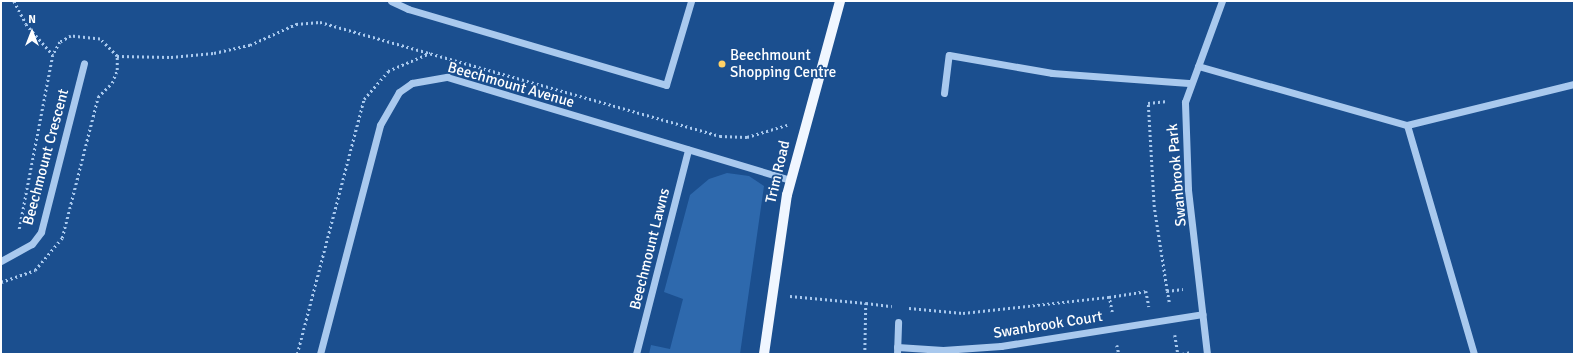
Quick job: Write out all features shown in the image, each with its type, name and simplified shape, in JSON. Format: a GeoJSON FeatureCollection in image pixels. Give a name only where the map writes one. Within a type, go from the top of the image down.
{"type":"FeatureCollection","features":[{"type":"Feature","properties":{"kind":"main road","name":"Trim Road"},"geometry":{"type":"LineString","coordinates":[[764,354],[790,180],[840,1]]}},
{"type":"Feature","properties":{"kind":"street"},"geometry":{"type":"LineString","coordinates":[[392,1],[408,10],[666,85],[691,1]]}},
{"type":"Feature","properties":{"kind":"street","name":"Swanbrook Park"},"geometry":{"type":"LineString","coordinates":[[1207,354],[1188,181],[1186,100],[1189,83],[1198,66],[1222,1]]}},
{"type":"Feature","properties":{"kind":"street"},"geometry":{"type":"LineString","coordinates":[[944,93],[949,55],[1052,73],[1189,83]]}},
{"type":"Feature","properties":{"kind":"street","name":"Beechmount Crescent"},"geometry":{"type":"LineString","coordinates":[[1,261],[32,244],[41,232],[84,63]]}},
{"type":"Feature","properties":{"kind":"street"},"geometry":{"type":"LineString","coordinates":[[1198,66],[1408,125],[1574,84]]}},
{"type":"Feature","properties":{"kind":"street","name":"Beechmount Avenue"},"geometry":{"type":"LineString","coordinates":[[320,354],[380,125],[399,92],[412,83],[447,77],[790,180]]}},
{"type":"Feature","properties":{"kind":"street"},"geometry":{"type":"LineString","coordinates":[[1408,125],[1474,354]]}},
{"type":"Feature","properties":{"kind":"street","name":"Beechmount Lawns"},"geometry":{"type":"LineString","coordinates":[[636,354],[688,150]]}},
{"type":"Feature","properties":{"kind":"street","name":"Swanbrook Court"},"geometry":{"type":"LineString","coordinates":[[897,351],[943,350],[1001,346],[1202,314]]}},
{"type":"Feature","properties":{"kind":"street"},"geometry":{"type":"LineString","coordinates":[[897,351],[898,322]]}},
{"type":"Feature","properties":{"kind":"path"},"geometry":{"type":"LineString","coordinates":[[14,1],[26,24],[53,55]]}},
{"type":"Feature","properties":{"kind":"path"},"geometry":{"type":"LineString","coordinates":[[1167,291],[1154,207],[1148,104],[1186,100]]}},
{"type":"Feature","properties":{"kind":"path"},"geometry":{"type":"LineString","coordinates":[[788,296],[897,307]]}},
{"type":"Feature","properties":{"kind":"path"},"geometry":{"type":"LineString","coordinates":[[904,308],[963,313],[1109,297]]}},
{"type":"Feature","properties":{"kind":"path"},"geometry":{"type":"LineString","coordinates":[[865,354],[866,303]]}},
{"type":"Feature","properties":{"kind":"shaded area"},"geometry":{"type":"Polygon","coordinates":[[[727,173],[749,176],[764,186],[740,354],[649,354],[651,345],[670,349],[683,299],[664,292],[690,195],[709,179],[727,173]]]}},
{"type":"Feature","properties":{"kind":"place","name":"Beechmount Shopping Centre"},"geometry":{"type":"Point","coordinates":[722,64]}}]}
